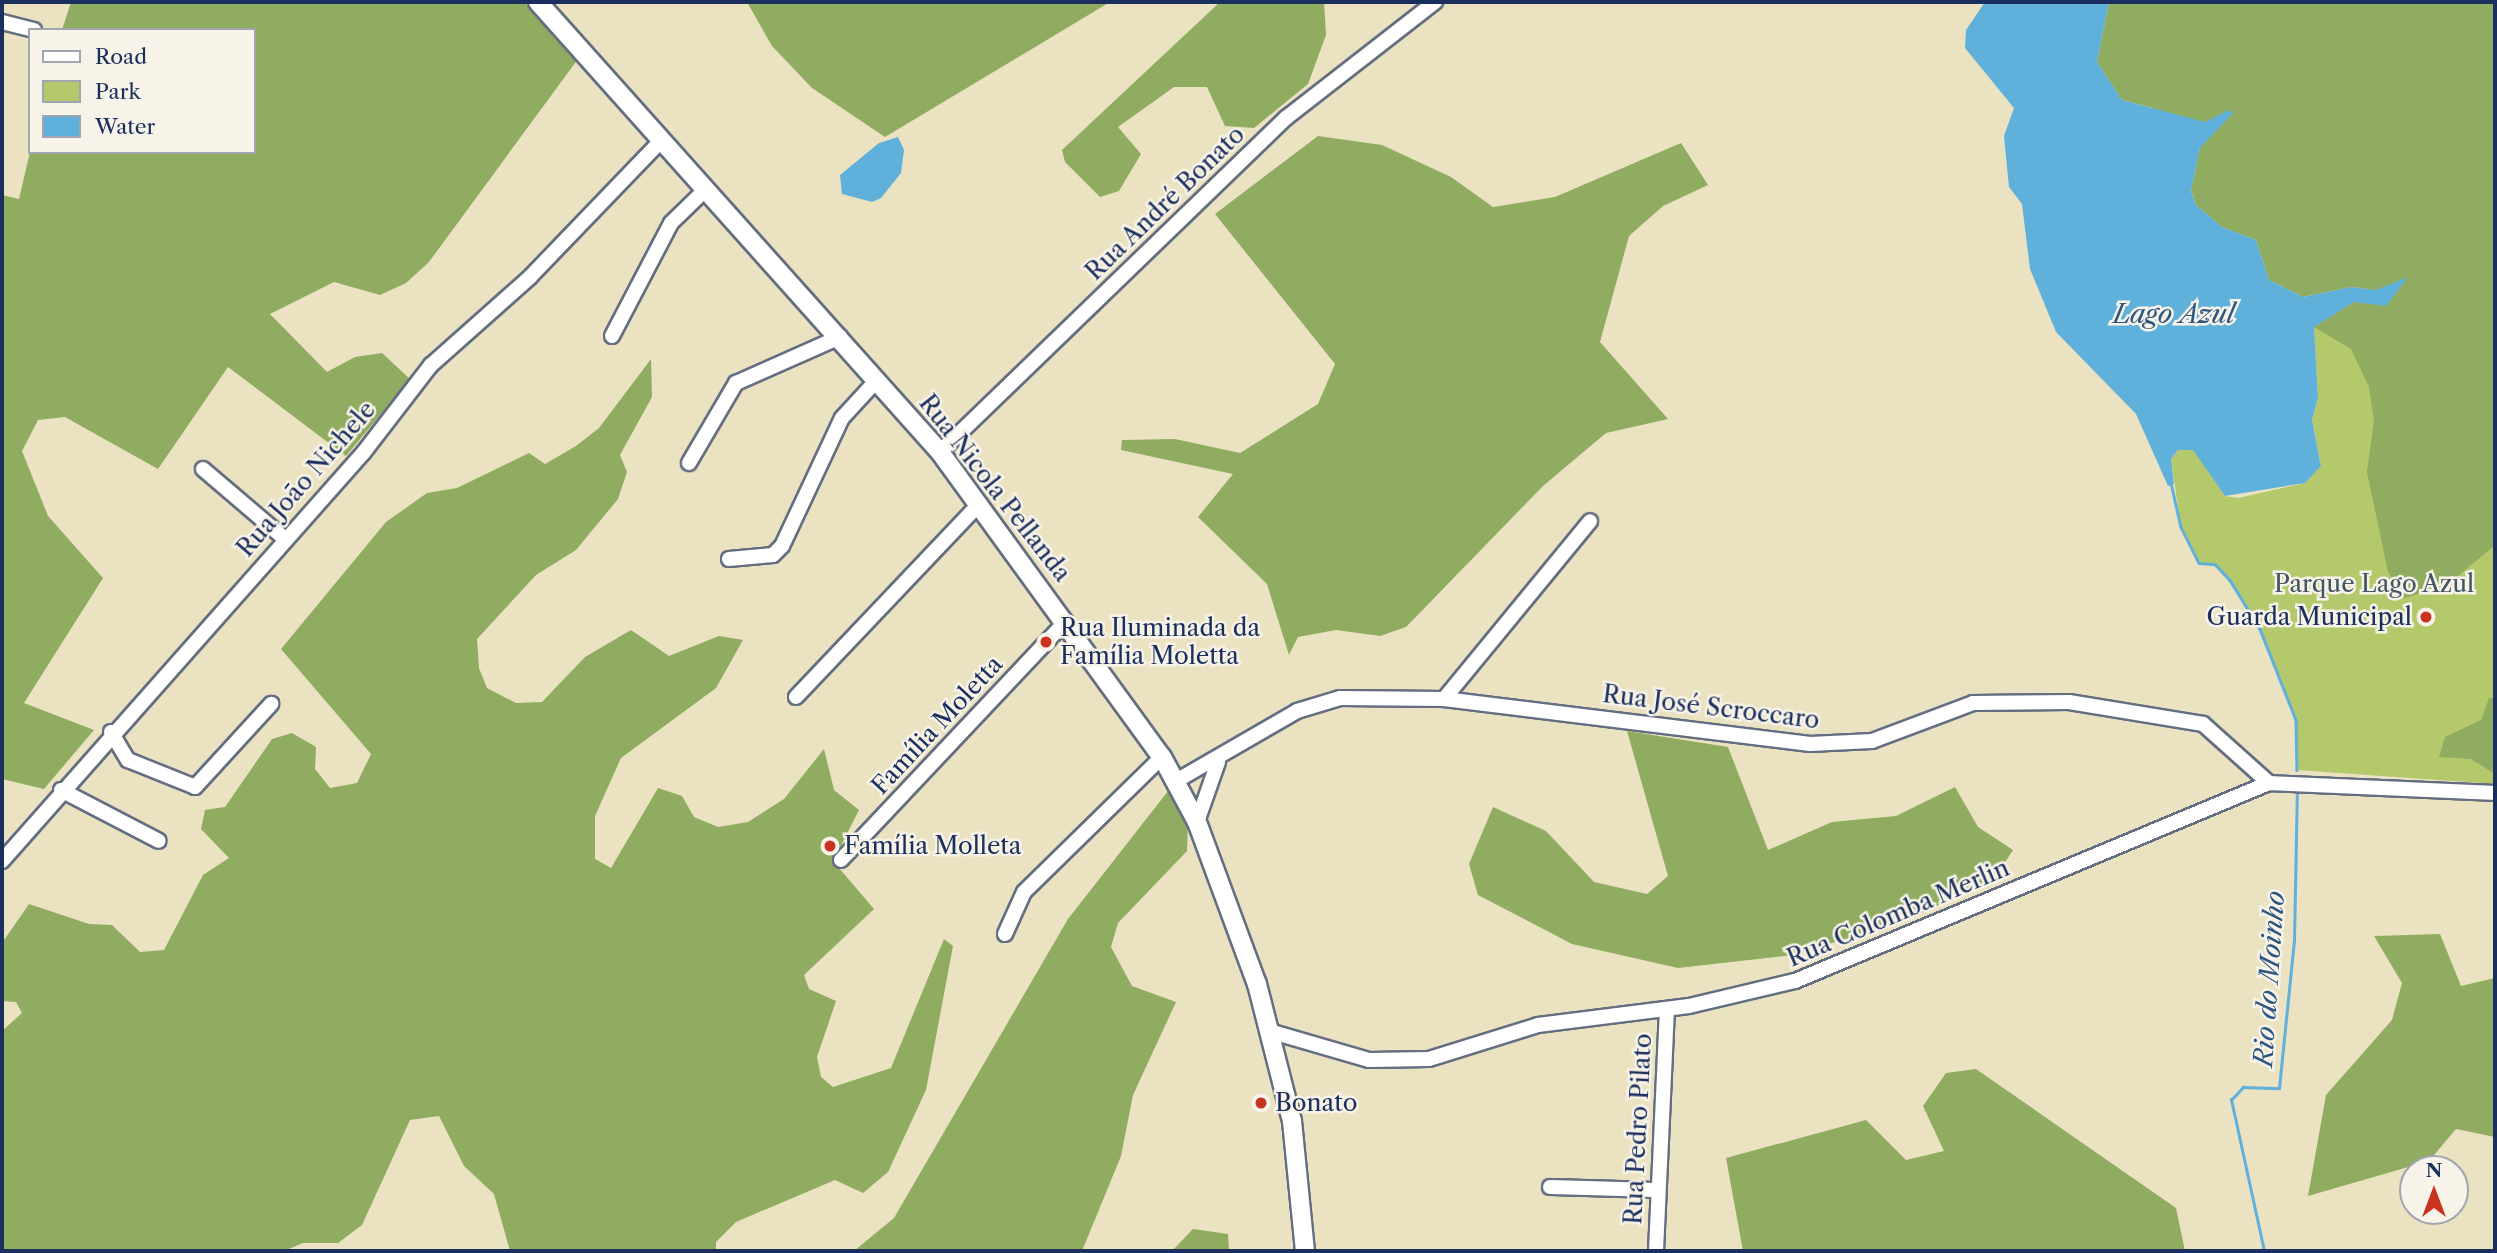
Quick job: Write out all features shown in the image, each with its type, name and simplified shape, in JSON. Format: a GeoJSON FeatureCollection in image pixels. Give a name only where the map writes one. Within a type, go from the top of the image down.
{"type":"FeatureCollection","features":[{"type":"Feature","properties":{"kind":"main road","name":"Rua Nicola Pellanda"},"geometry":{"type":"LineString","coordinates":[[538,2],[659,143],[840,337],[940,452],[1066,621],[1162,757],[1197,822],[1231,904],[1269,1031],[1292,1121],[1305,1251]]}},
{"type":"Feature","properties":{"kind":"street","name":"Rua André Bonato"},"geometry":{"type":"LineString","coordinates":[[940,452],[1286,118],[1435,2]]}},
{"type":"Feature","properties":{"kind":"street"},"geometry":{"type":"LineString","coordinates":[[2,23],[28,29]]}},
{"type":"Feature","properties":{"kind":"street","name":"Rua João Nichele"},"geometry":{"type":"LineString","coordinates":[[2,861],[111,732],[285,539],[431,365],[530,278],[659,143]]}},
{"type":"Feature","properties":{"kind":"street"},"geometry":{"type":"LineString","coordinates":[[612,336],[671,222],[704,191]]}},
{"type":"Feature","properties":{"kind":"street"},"geometry":{"type":"LineString","coordinates":[[689,463],[736,383],[840,337]]}},
{"type":"Feature","properties":{"kind":"street"},"geometry":{"type":"LineString","coordinates":[[729,559],[773,555],[782,546],[842,418],[877,380]]}},
{"type":"Feature","properties":{"kind":"street"},"geometry":{"type":"LineString","coordinates":[[203,469],[285,539]]}},
{"type":"Feature","properties":{"kind":"street"},"geometry":{"type":"LineString","coordinates":[[796,697],[980,503]]}},
{"type":"Feature","properties":{"kind":"street"},"geometry":{"type":"LineString","coordinates":[[1444,699],[1590,521]]}},
{"type":"Feature","properties":{"kind":"street","name":"Família Moletta"},"geometry":{"type":"LineString","coordinates":[[841,860],[1066,621]]}},
{"type":"Feature","properties":{"kind":"street","name":"Rua José Scroccaro"},"geometry":{"type":"LineString","coordinates":[[1176,781],[1218,762],[1297,711],[1340,698],[1444,699],[1810,744],[1872,741],[1973,703],[2069,702],[2203,724],[2269,783]]}},
{"type":"Feature","properties":{"kind":"street"},"geometry":{"type":"LineString","coordinates":[[111,732],[128,760],[195,787],[271,704]]}},
{"type":"Feature","properties":{"kind":"street"},"geometry":{"type":"LineString","coordinates":[[1005,934],[1024,892],[1162,757]]}},
{"type":"Feature","properties":{"kind":"street"},"geometry":{"type":"LineString","coordinates":[[1197,822],[1218,762]]}},
{"type":"Feature","properties":{"kind":"street","name":"Rua Colomba Merlin"},"geometry":{"type":"LineString","coordinates":[[1269,1031],[1352,1056],[1400,1063],[1538,1025],[1667,1009],[1767,989],[1854,960],[2269,783],[2495,793]]}},
{"type":"Feature","properties":{"kind":"street"},"geometry":{"type":"LineString","coordinates":[[61,790],[159,841]]}},
{"type":"Feature","properties":{"kind":"street","name":"Rua Pedro Pilato"},"geometry":{"type":"LineString","coordinates":[[1656,1251],[1656,1191],[1667,1009]]}},
{"type":"Feature","properties":{"kind":"street"},"geometry":{"type":"LineString","coordinates":[[1550,1187],[1656,1191]]}},
{"type":"Feature","properties":{"kind":"green space"},"geometry":{"type":"Polygon","coordinates":[[[71,2],[524,2],[578,59],[429,262],[406,283],[380,295],[334,282],[270,314],[327,372],[355,357],[382,353],[410,379],[346,456],[228,367],[158,469],[65,417],[38,420],[22,451],[48,516],[103,578],[24,703],[94,730],[44,789],[2,779],[2,195],[19,199],[30,154],[256,154],[256,28],[63,28],[71,2]]]}},
{"type":"Feature","properties":{"kind":"green space"},"geometry":{"type":"Polygon","coordinates":[[[747,2],[1110,2],[885,137],[812,88],[772,46],[747,2]]]}},
{"type":"Feature","properties":{"kind":"green space"},"geometry":{"type":"Polygon","coordinates":[[[1220,2],[1324,2],[1326,35],[1308,84],[1254,128],[1225,126],[1207,87],[1174,87],[1118,127],[1141,154],[1119,191],[1100,197],[1065,162],[1062,150],[1220,2]]]}},
{"type":"Feature","properties":{"kind":"green space"},"geometry":{"type":"Polygon","coordinates":[[[2109,2],[2495,2],[2495,545],[2446,586],[2404,598],[2388,572],[2367,472],[2374,421],[2369,387],[2351,349],[2314,327],[2354,302],[2386,306],[2407,278],[2376,290],[2351,287],[2303,297],[2269,280],[2256,240],[2222,227],[2196,205],[2191,190],[2200,148],[2153,108],[2122,100],[2097,62],[2109,2]]]}},
{"type":"Feature","properties":{"kind":"green space","name":"Parque Lago Azul"},"geometry":{"type":"Polygon","coordinates":[[[2495,116],[2495,784],[2297,770],[2296,719],[2260,629],[2230,580],[2215,564],[2199,563],[2181,527],[2171,459],[2178,450],[2194,450],[2225,496],[2238,498],[2305,483],[2321,465],[2312,420],[2318,398],[2314,327],[2354,302],[2495,116]]]}},
{"type":"Feature","properties":{"kind":"green space"},"geometry":{"type":"Polygon","coordinates":[[[1318,136],[1382,145],[1451,177],[1493,207],[1555,197],[1681,143],[1708,185],[1663,206],[1629,236],[1600,342],[1668,419],[1606,433],[1543,486],[1406,627],[1380,636],[1336,630],[1298,637],[1289,655],[1267,584],[1198,517],[1233,474],[1121,450],[1122,440],[1175,439],[1240,453],[1318,404],[1335,364],[1215,214],[1318,136]]]}},
{"type":"Feature","properties":{"kind":"green space"},"geometry":{"type":"Polygon","coordinates":[[[651,359],[652,397],[620,455],[627,472],[618,499],[576,550],[536,575],[477,639],[479,668],[487,688],[516,703],[542,702],[585,657],[631,630],[669,656],[719,636],[743,640],[716,688],[621,758],[595,816],[595,859],[611,868],[658,788],[682,796],[694,817],[718,827],[748,822],[784,799],[824,749],[834,790],[859,810],[833,861],[874,909],[804,975],[809,989],[836,1001],[817,1057],[821,1077],[833,1087],[891,1068],[944,939],[953,946],[926,1090],[888,1172],[863,1193],[835,1180],[736,1222],[716,1242],[716,1251],[510,1251],[494,1194],[464,1166],[439,1116],[410,1120],[362,1225],[338,1243],[303,1243],[284,1251],[2,1251],[2,1031],[22,1013],[16,1002],[2,1001],[2,943],[29,904],[89,924],[112,925],[140,952],[164,950],[203,875],[229,858],[201,829],[205,810],[225,807],[272,739],[292,733],[316,747],[315,769],[330,788],[357,783],[371,754],[281,649],[386,522],[427,493],[457,488],[529,453],[545,464],[576,446],[599,428],[651,359]]]}},
{"type":"Feature","properties":{"kind":"green space"},"geometry":{"type":"Polygon","coordinates":[[[2489,698],[2495,698],[2495,774],[2471,759],[2439,757],[2445,737],[2481,720],[2489,698]]]}},
{"type":"Feature","properties":{"kind":"green space"},"geometry":{"type":"Polygon","coordinates":[[[1627,731],[1728,747],[1768,850],[1832,822],[1896,816],[1955,787],[1978,827],[2013,850],[1992,882],[1897,923],[1793,955],[1678,968],[1572,944],[1478,895],[1469,864],[1493,807],[1546,831],[1594,882],[1647,894],[1668,876],[1627,731]]]}},
{"type":"Feature","properties":{"kind":"green space"},"geometry":{"type":"Polygon","coordinates":[[[1172,786],[1188,818],[1187,851],[1118,923],[1111,947],[1132,986],[1176,1002],[1133,1095],[1121,1156],[1082,1251],[854,1251],[894,1218],[1068,919],[1172,786]]]}},
{"type":"Feature","properties":{"kind":"green space"},"geometry":{"type":"Polygon","coordinates":[[[2440,934],[2461,986],[2495,978],[2495,1137],[2456,1129],[2434,1155],[2399,1155],[2399,1170],[2308,1196],[2326,1095],[2392,1020],[2402,983],[2374,936],[2440,934]]]}},
{"type":"Feature","properties":{"kind":"green space"},"geometry":{"type":"Polygon","coordinates":[[[1976,1069],[2176,1208],[2185,1251],[1743,1251],[1726,1158],[1866,1120],[1906,1160],[1944,1151],[1923,1106],[1946,1073],[1976,1069]]]}},
{"type":"Feature","properties":{"kind":"green space"},"geometry":{"type":"Polygon","coordinates":[[[1193,1229],[1228,1234],[1229,1251],[1172,1251],[1193,1229]]]}},
{"type":"Feature","properties":{"kind":"water","name":"Lago Azul"},"geometry":{"type":"Polygon","coordinates":[[[1985,2],[2109,2],[2097,62],[2122,100],[2205,122],[2229,110],[2233,113],[2200,148],[2191,191],[2196,205],[2222,227],[2256,240],[2269,280],[2303,297],[2351,287],[2376,290],[2408,277],[2386,306],[2354,302],[2314,327],[2318,398],[2312,420],[2321,466],[2305,483],[2225,496],[2193,450],[2178,450],[2171,459],[2174,484],[2168,486],[2136,414],[2056,332],[2030,269],[2022,204],[2009,187],[2004,136],[2014,108],[1965,48],[1966,30],[1985,2]]]}},
{"type":"Feature","properties":{"kind":"water"},"geometry":{"type":"Polygon","coordinates":[[[898,137],[904,150],[901,173],[881,198],[872,202],[842,194],[840,175],[879,143],[898,137]]]}},
{"type":"Feature","properties":{"kind":"waterway","name":"Rio do Moinho"},"geometry":{"type":"LineString","coordinates":[[2171,483],[2181,527],[2199,563],[2215,564],[2230,580],[2260,629],[2296,720],[2297,770]]}},
{"type":"Feature","properties":{"kind":"waterway","name":"Rio do Moinho"},"geometry":{"type":"LineString","coordinates":[[2264,1251],[2231,1100],[2243,1087],[2279,1088],[2294,941],[2297,791]]}},
{"type":"Feature","properties":{"kind":"place","name":"Guarda Municipal"},"geometry":{"type":"Point","coordinates":[2426,617]}},
{"type":"Feature","properties":{"kind":"place","name":"Rua Iluminada da Família Moletta"},"geometry":{"type":"Point","coordinates":[1046,642]}},
{"type":"Feature","properties":{"kind":"place","name":"Família Molleta"},"geometry":{"type":"Point","coordinates":[830,846]}},
{"type":"Feature","properties":{"kind":"place","name":"Bonato"},"geometry":{"type":"Point","coordinates":[1261,1103]}}]}
